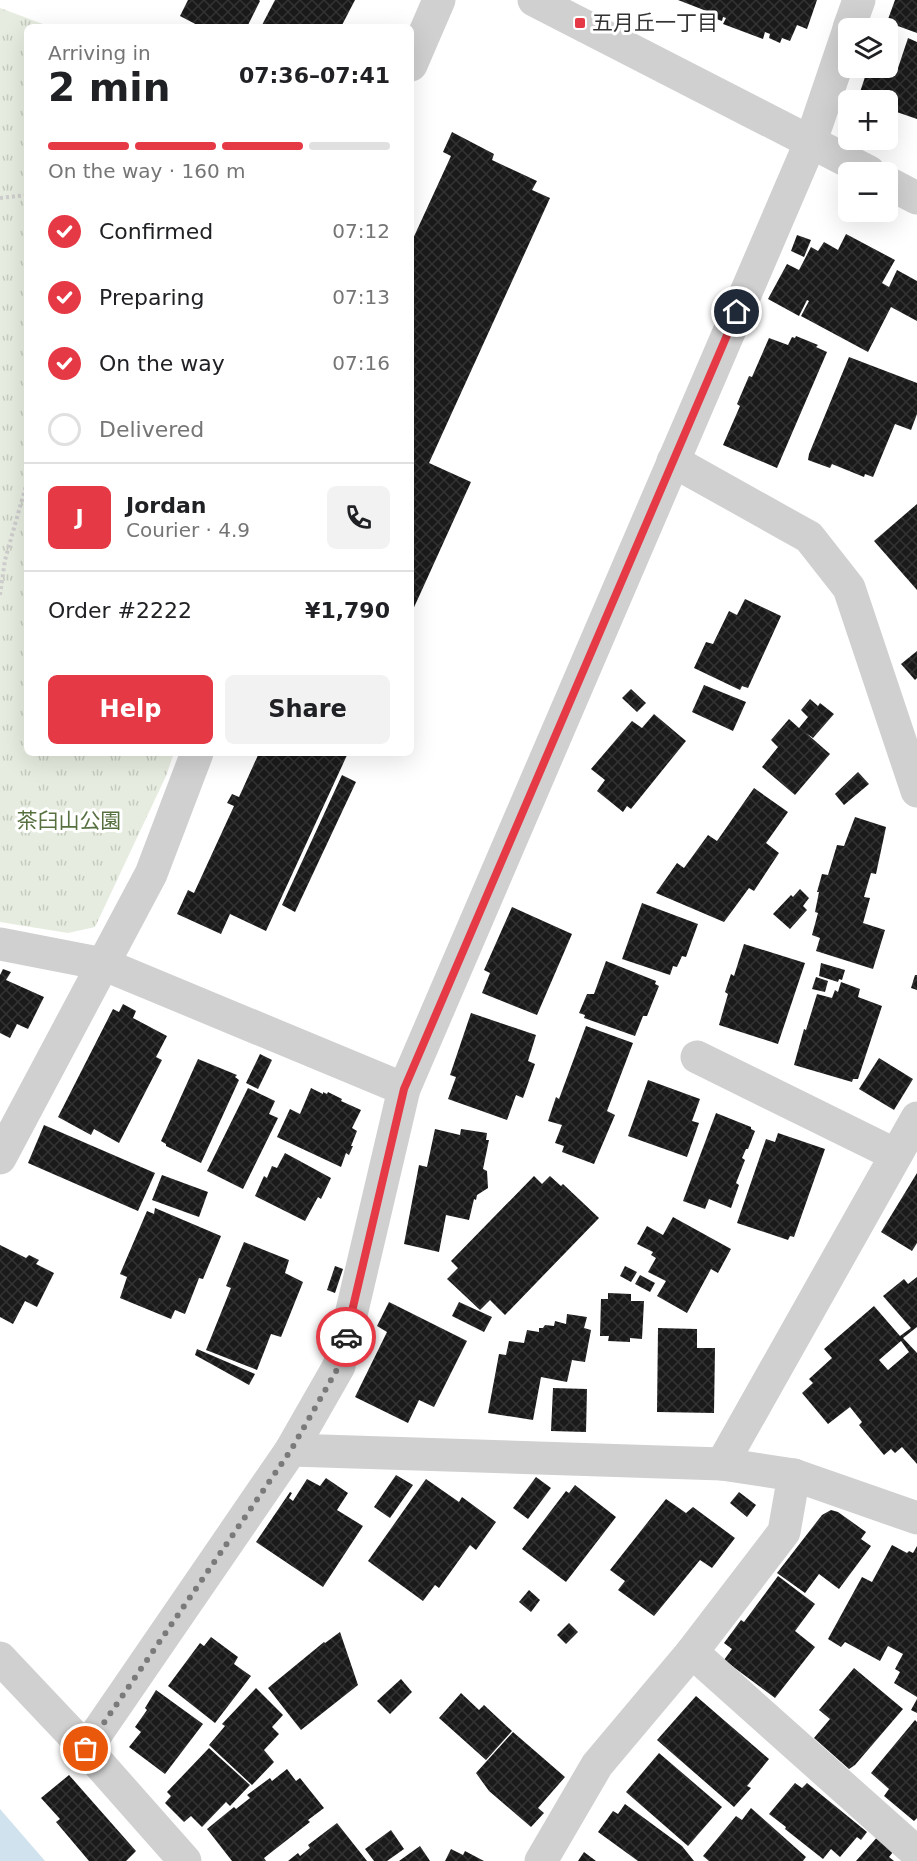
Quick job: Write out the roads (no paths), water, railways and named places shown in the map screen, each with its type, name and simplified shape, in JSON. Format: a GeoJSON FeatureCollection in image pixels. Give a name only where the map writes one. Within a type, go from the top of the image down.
{"type":"FeatureCollection","features":[{"type":"Feature","properties":{"kind":"street"},"geometry":{"type":"LineString","coordinates":[[414,58],[439,0]]}},
{"type":"Feature","properties":{"kind":"street"},"geometry":{"type":"LineString","coordinates":[[534,0],[850,162]]}},
{"type":"Feature","properties":{"kind":"street"},"geometry":{"type":"LineString","coordinates":[[853,18],[859,0]]}},
{"type":"Feature","properties":{"kind":"street"},"geometry":{"type":"LineString","coordinates":[[86,1749],[291,1450],[339,1366],[404,1089],[811,141],[838,61]]}},
{"type":"Feature","properties":{"kind":"street"},"geometry":{"type":"LineString","coordinates":[[898,188],[917,198]]}},
{"type":"Feature","properties":{"kind":"street"},"geometry":{"type":"LineString","coordinates":[[673,461],[809,537],[849,588],[917,791]]}},
{"type":"Feature","properties":{"kind":"street"},"geometry":{"type":"LineString","coordinates":[[0,1158],[151,873],[196,756]]}},
{"type":"Feature","properties":{"kind":"street"},"geometry":{"type":"LineString","coordinates":[[0,944],[103,964],[404,1089]]}},
{"type":"Feature","properties":{"kind":"street"},"geometry":{"type":"LineString","coordinates":[[697,1057],[896,1155]]}},
{"type":"Feature","properties":{"kind":"street"},"geometry":{"type":"LineString","coordinates":[[722,1464],[917,1118]]}},
{"type":"Feature","properties":{"kind":"street"},"geometry":{"type":"LineString","coordinates":[[291,1450],[722,1464],[794,1475],[917,1518]]}},
{"type":"Feature","properties":{"kind":"street"},"geometry":{"type":"LineString","coordinates":[[541,1861],[597,1765],[692,1652],[784,1532],[794,1475]]}},
{"type":"Feature","properties":{"kind":"street"},"geometry":{"type":"LineString","coordinates":[[692,1652],[917,1852]]}},
{"type":"Feature","properties":{"kind":"street"},"geometry":{"type":"LineString","coordinates":[[0,1658],[86,1749],[185,1861]]}},
{"type":"Feature","properties":{"kind":"water"},"geometry":{"type":"Polygon","coordinates":[[[0,1809],[45,1861],[0,1861],[0,1809]]]}},
{"type":"Feature","properties":{"kind":"place","name":"五月丘一丁目"},"geometry":{"type":"Point","coordinates":[580,23]}},
{"type":"Feature","properties":{"kind":"park label","name":"茶臼山公園"},"geometry":{"type":"Point","coordinates":[69,821]}}]}
